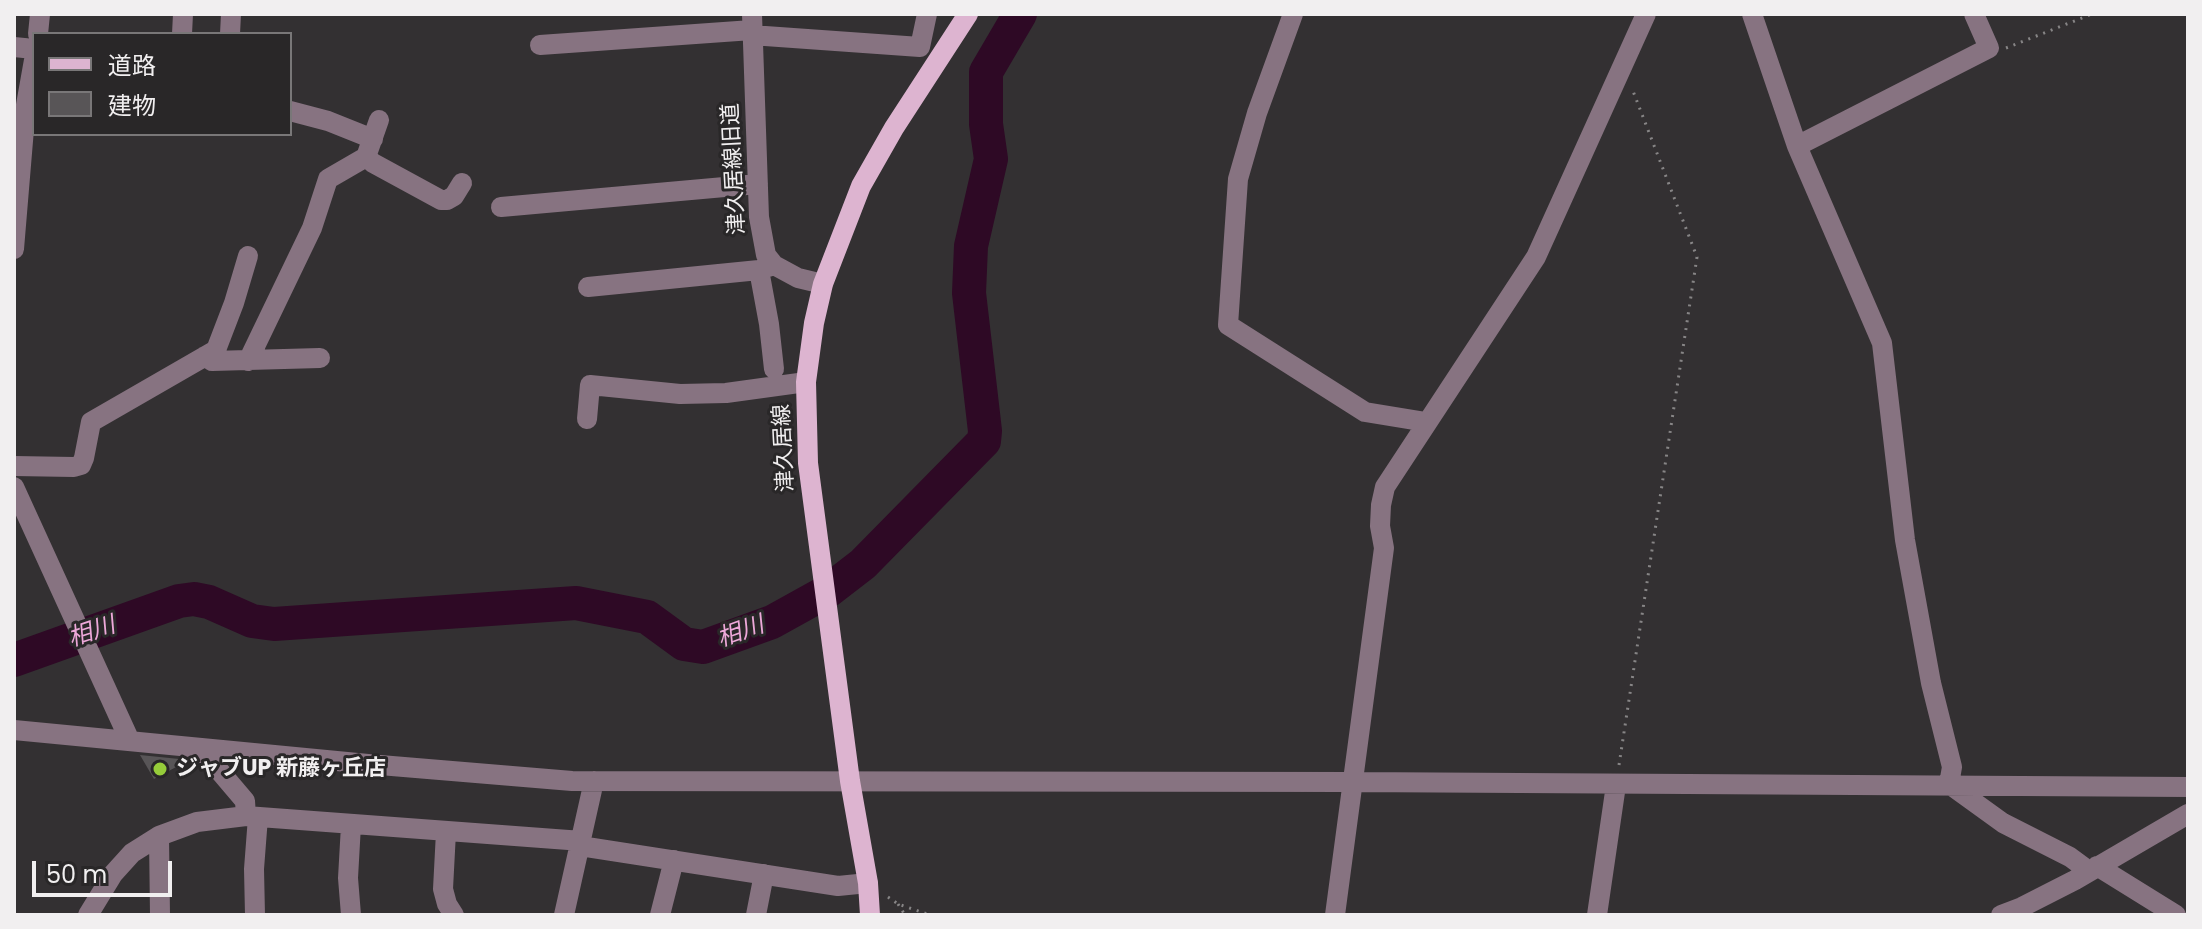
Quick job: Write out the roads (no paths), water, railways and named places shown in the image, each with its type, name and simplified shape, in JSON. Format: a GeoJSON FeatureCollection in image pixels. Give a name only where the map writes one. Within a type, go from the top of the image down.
{"type":"FeatureCollection","features":[{"type":"Feature","properties":{"kind":"main road","name":"津久居線"},"geometry":{"type":"LineString","coordinates":[[870,915],[808,463],[806,382],[823,284],[861,186],[894,128],[968,14]]}},
{"type":"Feature","properties":{"kind":"street"},"geometry":{"type":"LineString","coordinates":[[920,47],[927,14]]}},
{"type":"Feature","properties":{"kind":"street"},"geometry":{"type":"LineString","coordinates":[[1293,14],[1257,113],[1238,179],[1228,325],[1365,412],[1426,422]]}},
{"type":"Feature","properties":{"kind":"street"},"geometry":{"type":"LineString","coordinates":[[1335,915],[1384,548],[1380,526],[1385,487],[1536,257],[1646,14]]}},
{"type":"Feature","properties":{"kind":"street"},"geometry":{"type":"LineString","coordinates":[[1752,14],[1797,146],[1882,343],[1905,540],[1934,697],[1952,767],[1949,784]]}},
{"type":"Feature","properties":{"kind":"street"},"geometry":{"type":"LineString","coordinates":[[1797,146],[1989,48],[1974,14]]}},
{"type":"Feature","properties":{"kind":"street"},"geometry":{"type":"LineString","coordinates":[[540,45],[752,26],[920,47],[939,60]]}},
{"type":"Feature","properties":{"kind":"street","name":"津久居線旧道"},"geometry":{"type":"LineString","coordinates":[[752,26],[761,238],[766,255],[774,369]]}},
{"type":"Feature","properties":{"kind":"street"},"geometry":{"type":"LineString","coordinates":[[14,249],[18,155],[32,82]]}},
{"type":"Feature","properties":{"kind":"street"},"geometry":{"type":"LineString","coordinates":[[292,112],[328,121],[373,139]]}},
{"type":"Feature","properties":{"kind":"street"},"geometry":{"type":"LineString","coordinates":[[373,139],[373,163],[441,200],[454,196],[462,183]]}},
{"type":"Feature","properties":{"kind":"street"},"geometry":{"type":"LineString","coordinates":[[248,361],[312,228],[328,179],[373,139]]}},
{"type":"Feature","properties":{"kind":"street"},"geometry":{"type":"LineString","coordinates":[[501,207],[758,184]]}},
{"type":"Feature","properties":{"kind":"street"},"geometry":{"type":"LineString","coordinates":[[14,466],[81,465],[91,422],[216,350],[248,256]]}},
{"type":"Feature","properties":{"kind":"street"},"geometry":{"type":"LineString","coordinates":[[588,287],[766,268],[823,284]]}},
{"type":"Feature","properties":{"kind":"street"},"geometry":{"type":"LineString","coordinates":[[205,356],[212,361],[320,358]]}},
{"type":"Feature","properties":{"kind":"street"},"geometry":{"type":"LineString","coordinates":[[587,419],[590,385],[680,394],[726,393],[806,382]]}},
{"type":"Feature","properties":{"kind":"street"},"geometry":{"type":"LineString","coordinates":[[14,487],[130,741]]}},
{"type":"Feature","properties":{"kind":"street"},"geometry":{"type":"LineString","coordinates":[[14,730],[541,779],[594,781],[2188,787]]}},
{"type":"Feature","properties":{"kind":"street"},"geometry":{"type":"LineString","coordinates":[[200,748],[245,801],[252,817],[255,915]]}},
{"type":"Feature","properties":{"kind":"street"},"geometry":{"type":"LineString","coordinates":[[564,915],[594,781]]}},
{"type":"Feature","properties":{"kind":"street"},"geometry":{"type":"LineString","coordinates":[[1949,784],[2003,823],[2176,915]]}},
{"type":"Feature","properties":{"kind":"street"},"geometry":{"type":"LineString","coordinates":[[1597,915],[1616,785]]}},
{"type":"Feature","properties":{"kind":"street"},"geometry":{"type":"LineString","coordinates":[[2001,915],[2093,869],[2188,814]]}},
{"type":"Feature","properties":{"kind":"street"},"geometry":{"type":"LineString","coordinates":[[88,915],[113,874],[132,853],[159,836],[197,822],[224,817],[581,843],[838,886],[868,883]]}},
{"type":"Feature","properties":{"kind":"street"},"geometry":{"type":"LineString","coordinates":[[351,825],[348,878],[351,915]]}},
{"type":"Feature","properties":{"kind":"street"},"geometry":{"type":"LineString","coordinates":[[446,832],[443,889],[454,915]]}},
{"type":"Feature","properties":{"kind":"street"},"geometry":{"type":"LineString","coordinates":[[159,836],[160,915]]}},
{"type":"Feature","properties":{"kind":"street"},"geometry":{"type":"LineString","coordinates":[[660,915],[674,860]]}},
{"type":"Feature","properties":{"kind":"street"},"geometry":{"type":"LineString","coordinates":[[756,915],[764,874]]}},
{"type":"Feature","properties":{"kind":"waterway","name":"相川"},"geometry":{"type":"LineString","coordinates":[[14,660],[179,601],[194,599],[209,602],[252,621],[274,624],[576,603],[647,617],[684,644],[703,647],[772,622],[828,591],[863,564],[984,441],[969,293],[971,246],[991,159],[986,124],[986,72],[1020,14]]}},
{"type":"Feature","properties":{"kind":"place","name":"ジャブUP 新藤ヶ丘店"},"geometry":{"type":"Point","coordinates":[160,769]}}]}
